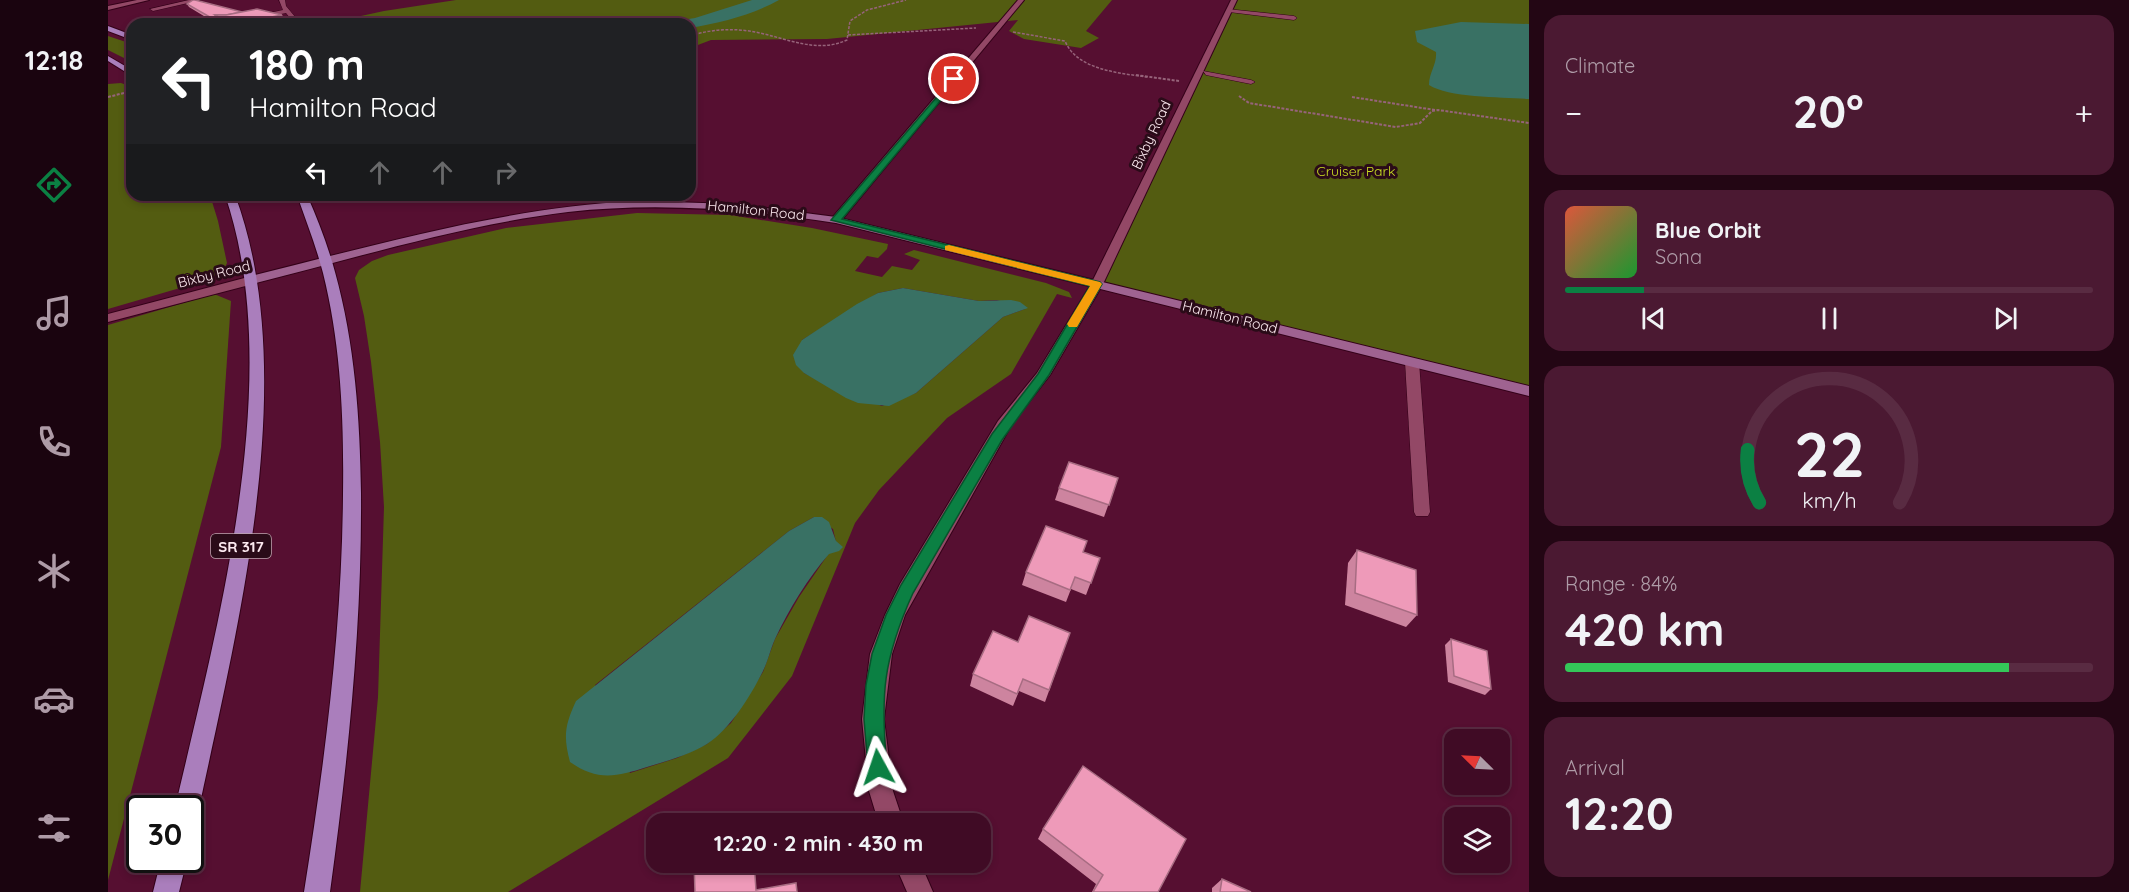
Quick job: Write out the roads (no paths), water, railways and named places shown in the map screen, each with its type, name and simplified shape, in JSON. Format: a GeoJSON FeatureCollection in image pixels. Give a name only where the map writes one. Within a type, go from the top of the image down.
{"type":"FeatureCollection","features":[{"type":"Feature","properties":{"kind":"main road"},"geometry":{"type":"LineString","coordinates":[[108,28],[126,36]]}},
{"type":"Feature","properties":{"kind":"main road"},"geometry":{"type":"LineString","coordinates":[[108,58],[126,70]]}},
{"type":"Feature","properties":{"kind":"main road","name":"SR 317"},"geometry":{"type":"LineString","coordinates":[[190,795],[236,585],[253,460],[256,336],[252,279],[246,240],[232,201]]}},
{"type":"Feature","properties":{"kind":"main road"},"geometry":{"type":"LineString","coordinates":[[304,201],[328,262],[344,346],[352,477],[351,550],[343,694],[317,892]]}},
{"type":"Feature","properties":{"kind":"main road","name":"Hamilton Road"},"geometry":{"type":"LineString","coordinates":[[328,262],[507,219],[591,207],[702,205],[773,210],[836,220],[1529,391]]}},
{"type":"Feature","properties":{"kind":"main road","name":"Bixby Road"},"geometry":{"type":"LineString","coordinates":[[252,279],[328,262]]}},
{"type":"Feature","properties":{"kind":"main road"},"geometry":{"type":"LineString","coordinates":[[166,892],[171,873]]}},
{"type":"Feature","properties":{"kind":"street"},"geometry":{"type":"LineString","coordinates":[[108,8],[146,0]]}},
{"type":"Feature","properties":{"kind":"street"},"geometry":{"type":"LineString","coordinates":[[836,220],[1021,0]]}},
{"type":"Feature","properties":{"kind":"street","name":"Bixby Road"},"geometry":{"type":"LineString","coordinates":[[888,813],[881,790],[873,719],[880,654],[895,615],[907,590],[997,437],[1043,375],[1097,284],[1232,5]]}},
{"type":"Feature","properties":{"kind":"street","name":"Bixby Road"},"geometry":{"type":"LineString","coordinates":[[108,318],[252,279]]}},
{"type":"Feature","properties":{"kind":"street"},"geometry":{"type":"LineString","coordinates":[[912,873],[920,892]]}},
{"type":"Feature","properties":{"kind":"lane"},"geometry":{"type":"LineString","coordinates":[[153,9],[198,0]]}},
{"type":"Feature","properties":{"kind":"lane"},"geometry":{"type":"LineString","coordinates":[[282,0],[283,6],[293,18]]}},
{"type":"Feature","properties":{"kind":"lane"},"geometry":{"type":"LineString","coordinates":[[1232,5],[1294,18]]}},
{"type":"Feature","properties":{"kind":"lane"},"geometry":{"type":"LineString","coordinates":[[252,18],[287,11]]}},
{"type":"Feature","properties":{"kind":"lane"},"geometry":{"type":"LineString","coordinates":[[1206,73],[1251,82]]}},
{"type":"Feature","properties":{"kind":"lane"},"geometry":{"type":"LineString","coordinates":[[1412,362],[1422,512]]}},
{"type":"Feature","properties":{"kind":"park label","name":"Cruiser Park"},"geometry":{"type":"Point","coordinates":[1356,171]}}]}
